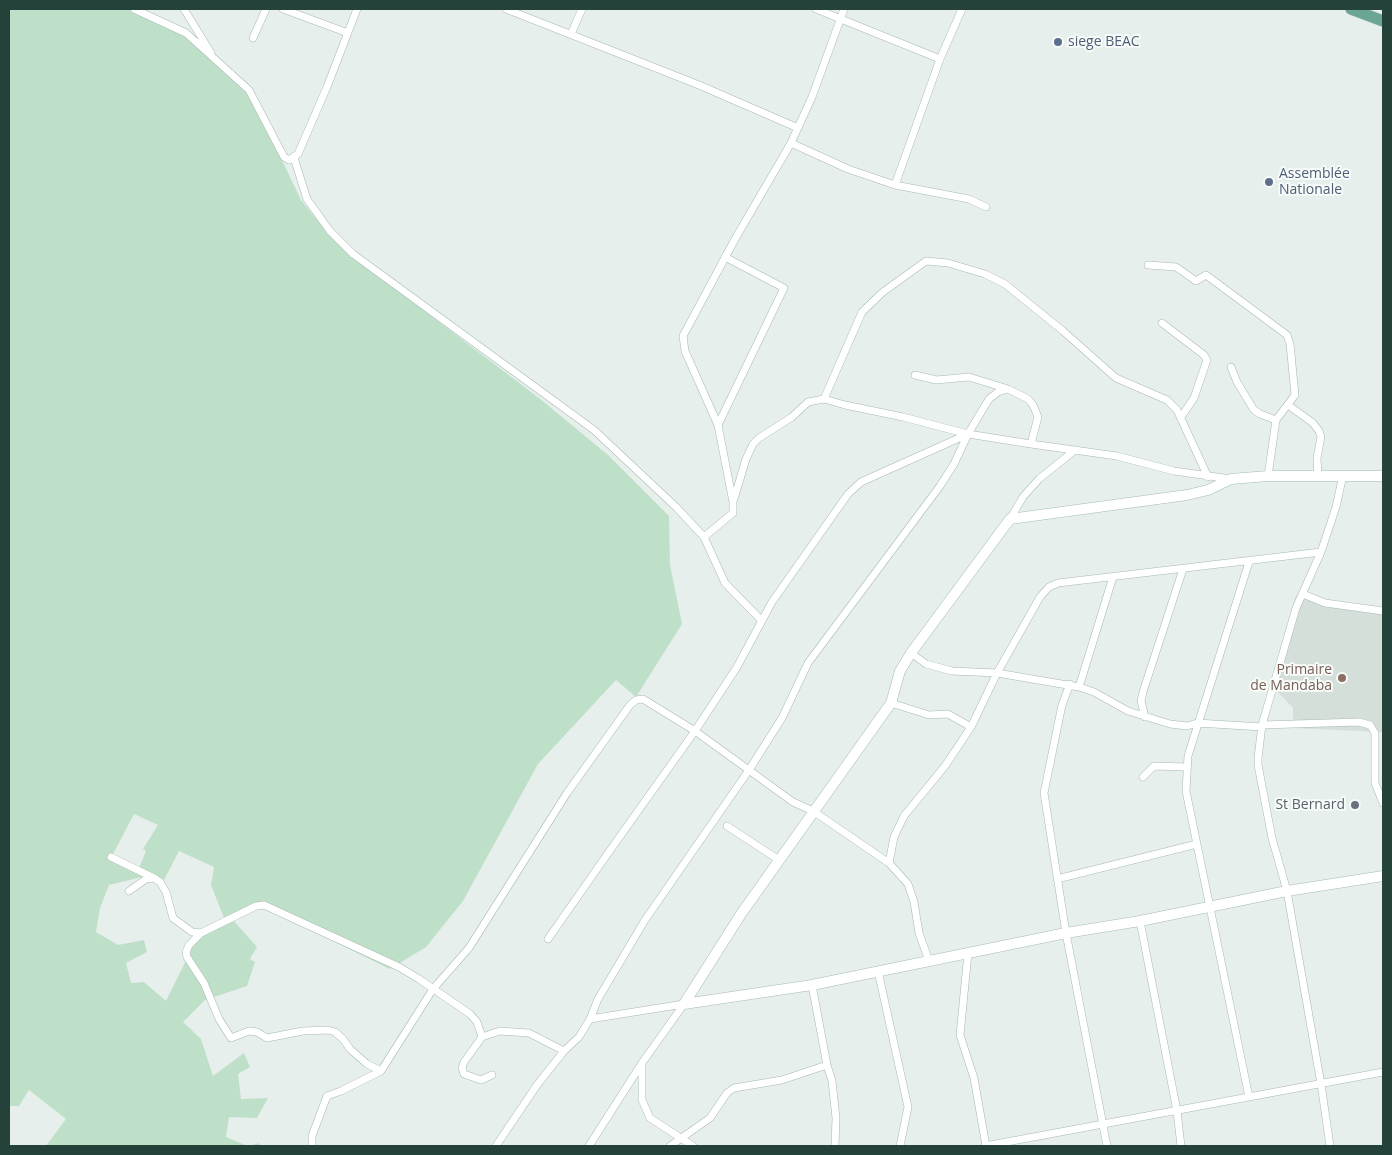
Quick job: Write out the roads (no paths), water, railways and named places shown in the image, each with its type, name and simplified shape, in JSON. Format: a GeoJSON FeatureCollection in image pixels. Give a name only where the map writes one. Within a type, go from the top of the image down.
{"type":"FeatureCollection","features":[{"type":"Feature","properties":{"kind":"main road"},"geometry":{"type":"LineString","coordinates":[[1350,9],[1383,21]]}},
{"type":"Feature","properties":{"kind":"street"},"geometry":{"type":"LineString","coordinates":[[134,9],[186,33],[249,90],[284,157],[289,160],[298,154],[327,87],[357,9]]}},
{"type":"Feature","properties":{"kind":"street"},"geometry":{"type":"LineString","coordinates":[[184,9],[215,60]]}},
{"type":"Feature","properties":{"kind":"street"},"geometry":{"type":"LineString","coordinates":[[254,38],[266,9]]}},
{"type":"Feature","properties":{"kind":"street"},"geometry":{"type":"LineString","coordinates":[[282,9],[348,33]]}},
{"type":"Feature","properties":{"kind":"street"},"geometry":{"type":"LineString","coordinates":[[506,9],[708,88],[798,128]]}},
{"type":"Feature","properties":{"kind":"street"},"geometry":{"type":"LineString","coordinates":[[571,34],[582,9]]}},
{"type":"Feature","properties":{"kind":"street"},"geometry":{"type":"LineString","coordinates":[[816,9],[940,59]]}},
{"type":"Feature","properties":{"kind":"street"},"geometry":{"type":"LineString","coordinates":[[704,537],[733,513],[733,502],[718,425],[685,351],[683,336],[791,143],[812,98],[844,9]]}},
{"type":"Feature","properties":{"kind":"street"},"geometry":{"type":"LineString","coordinates":[[895,185],[940,59],[962,9]]}},
{"type":"Feature","properties":{"kind":"street"},"geometry":{"type":"LineString","coordinates":[[791,143],[848,170],[895,185],[969,199],[986,207]]}},
{"type":"Feature","properties":{"kind":"street"},"geometry":{"type":"LineString","coordinates":[[294,158],[307,199],[330,232],[353,254],[594,430],[676,507],[704,537],[725,583],[762,621]]}},
{"type":"Feature","properties":{"kind":"street"},"geometry":{"type":"LineString","coordinates":[[718,425],[784,288],[725,258]]}},
{"type":"Feature","properties":{"kind":"street"},"geometry":{"type":"LineString","coordinates":[[824,399],[862,312],[883,292],[926,261],[948,263],[985,274],[1005,284],[1063,331],[1116,378],[1167,400],[1177,410],[1208,477]]}},
{"type":"Feature","properties":{"kind":"street"},"geometry":{"type":"LineString","coordinates":[[1148,265],[1176,267],[1196,281],[1206,275],[1287,335],[1290,344],[1295,396],[1276,420],[1268,476]]}},
{"type":"Feature","properties":{"kind":"street"},"geometry":{"type":"LineString","coordinates":[[1162,323],[1204,355],[1207,360],[1194,398],[1181,418]]}},
{"type":"Feature","properties":{"kind":"street"},"geometry":{"type":"LineString","coordinates":[[1231,367],[1237,382],[1254,410],[1276,420]]}},
{"type":"Feature","properties":{"kind":"street"},"geometry":{"type":"LineString","coordinates":[[915,374],[936,380],[969,377],[1008,389],[1028,400],[1036,410],[1038,417],[1031,444]]}},
{"type":"Feature","properties":{"kind":"street"},"geometry":{"type":"LineString","coordinates":[[496,1146],[537,1085],[564,1050],[579,1037],[590,1019],[598,999],[645,920],[749,770],[782,718],[808,663],[940,486],[989,400],[998,392],[1008,389]]}},
{"type":"Feature","properties":{"kind":"street"},"geometry":{"type":"LineString","coordinates":[[733,502],[746,459],[753,444],[759,438],[792,417],[808,402],[824,399],[968,434],[1117,456],[1174,471],[1208,477],[1231,479],[1268,476],[1383,476]]}},
{"type":"Feature","properties":{"kind":"street"},"geometry":{"type":"LineString","coordinates":[[1288,405],[1320,431],[1321,437],[1317,458],[1318,476]]}},
{"type":"Feature","properties":{"kind":"street"},"geometry":{"type":"LineString","coordinates":[[548,939],[695,731],[737,667],[772,602],[855,487],[861,482],[968,434]]}},
{"type":"Feature","properties":{"kind":"street"},"geometry":{"type":"LineString","coordinates":[[589,1146],[642,1063],[684,1004],[741,914],[891,702],[900,671],[911,653],[1010,519],[1023,497],[1039,479],[1075,450]]}},
{"type":"Feature","properties":{"kind":"street"},"geometry":{"type":"LineString","coordinates":[[1330,1146],[1287,891],[1272,838],[1258,765],[1262,726],[1296,608],[1321,552],[1336,506],[1343,476]]}},
{"type":"Feature","properties":{"kind":"street"},"geometry":{"type":"LineString","coordinates":[[1010,519],[1187,495],[1208,490],[1231,479]]}},
{"type":"Feature","properties":{"kind":"street"},"geometry":{"type":"LineString","coordinates":[[889,863],[894,838],[904,816],[945,766],[971,727],[997,673],[1040,597],[1049,587],[1058,583],[1249,562],[1321,552]]}},
{"type":"Feature","properties":{"kind":"street"},"geometry":{"type":"LineString","coordinates":[[1249,562],[1197,723],[1188,756],[1186,791],[1249,1097]]}},
{"type":"Feature","properties":{"kind":"street"},"geometry":{"type":"LineString","coordinates":[[1145,717],[1142,702],[1143,692],[1183,569]]}},
{"type":"Feature","properties":{"kind":"street"},"geometry":{"type":"LineString","coordinates":[[1079,687],[1113,577]]}},
{"type":"Feature","properties":{"kind":"street"},"geometry":{"type":"LineString","coordinates":[[1302,594],[1325,604],[1383,611]]}},
{"type":"Feature","properties":{"kind":"street"},"geometry":{"type":"LineString","coordinates":[[911,653],[926,664],[952,671],[997,673],[1070,684],[1094,692],[1128,712],[1170,724],[1187,726],[1197,723],[1262,726],[1359,722],[1370,724],[1375,733],[1375,783],[1383,803]]}},
{"type":"Feature","properties":{"kind":"street"},"geometry":{"type":"LineString","coordinates":[[1070,684],[1062,705],[1044,793],[1066,932],[1108,1146]]}},
{"type":"Feature","properties":{"kind":"street"},"geometry":{"type":"LineString","coordinates":[[312,1146],[312,1136],[327,1096],[382,1071],[433,989],[469,948],[567,793],[630,705],[636,700],[643,699],[695,731],[793,802],[813,811],[889,863],[908,884],[914,902],[919,933],[930,961]]}},
{"type":"Feature","properties":{"kind":"street"},"geometry":{"type":"LineString","coordinates":[[891,702],[930,715],[948,714],[971,727]]}},
{"type":"Feature","properties":{"kind":"street"},"geometry":{"type":"LineString","coordinates":[[1143,776],[1154,766],[1187,767]]}},
{"type":"Feature","properties":{"kind":"street"},"geometry":{"type":"LineString","coordinates":[[728,826],[779,860]]}},
{"type":"Feature","properties":{"kind":"street"},"geometry":{"type":"LineString","coordinates":[[1057,879],[1197,844]]}},
{"type":"Feature","properties":{"kind":"street"},"geometry":{"type":"LineString","coordinates":[[111,857],[160,882],[166,892],[174,918],[192,932],[200,933]]}},
{"type":"Feature","properties":{"kind":"street"},"geometry":{"type":"LineString","coordinates":[[590,1019],[812,985],[1066,932],[1140,921],[1287,891],[1383,876]]}},
{"type":"Feature","properties":{"kind":"street"},"geometry":{"type":"LineString","coordinates":[[129,891],[146,879],[154,878]]}},
{"type":"Feature","properties":{"kind":"street"},"geometry":{"type":"LineString","coordinates":[[382,1071],[367,1064],[335,1032],[328,1030],[303,1031],[267,1038],[257,1032],[249,1032],[231,1038],[219,1019],[204,983],[188,958],[186,952],[190,945],[200,933],[256,906],[264,905],[399,967],[470,1014],[477,1022],[482,1037]]}},
{"type":"Feature","properties":{"kind":"street"},"geometry":{"type":"LineString","coordinates":[[1140,921],[1181,1146]]}},
{"type":"Feature","properties":{"kind":"street"},"geometry":{"type":"LineString","coordinates":[[968,953],[960,1035],[974,1078],[986,1146],[1383,1072]]}},
{"type":"Feature","properties":{"kind":"street"},"geometry":{"type":"LineString","coordinates":[[878,971],[908,1107],[900,1146]]}},
{"type":"Feature","properties":{"kind":"street"},"geometry":{"type":"LineString","coordinates":[[812,985],[826,1065],[832,1081],[836,1118],[835,1146]]}},
{"type":"Feature","properties":{"kind":"street"},"geometry":{"type":"LineString","coordinates":[[492,1075],[481,1080],[464,1074],[462,1068],[464,1062],[482,1037],[500,1031],[529,1033],[564,1050]]}},
{"type":"Feature","properties":{"kind":"street"},"geometry":{"type":"LineString","coordinates":[[642,1063],[642,1100],[650,1118],[693,1146]]}},
{"type":"Feature","properties":{"kind":"street"},"geometry":{"type":"LineString","coordinates":[[670,1146],[710,1118],[727,1093],[734,1088],[782,1080],[826,1065]]}},
{"type":"Feature","properties":{"kind":"place","name":"siege BEAC"},"geometry":{"type":"Point","coordinates":[1058,42]}},
{"type":"Feature","properties":{"kind":"place","name":"Assemblée Nationale"},"geometry":{"type":"Point","coordinates":[1269,182]}},
{"type":"Feature","properties":{"kind":"place","name":"Primaire de Mandaba"},"geometry":{"type":"Point","coordinates":[1342,678]}},
{"type":"Feature","properties":{"kind":"place","name":"St Bernard"},"geometry":{"type":"Point","coordinates":[1355,805]}}]}
